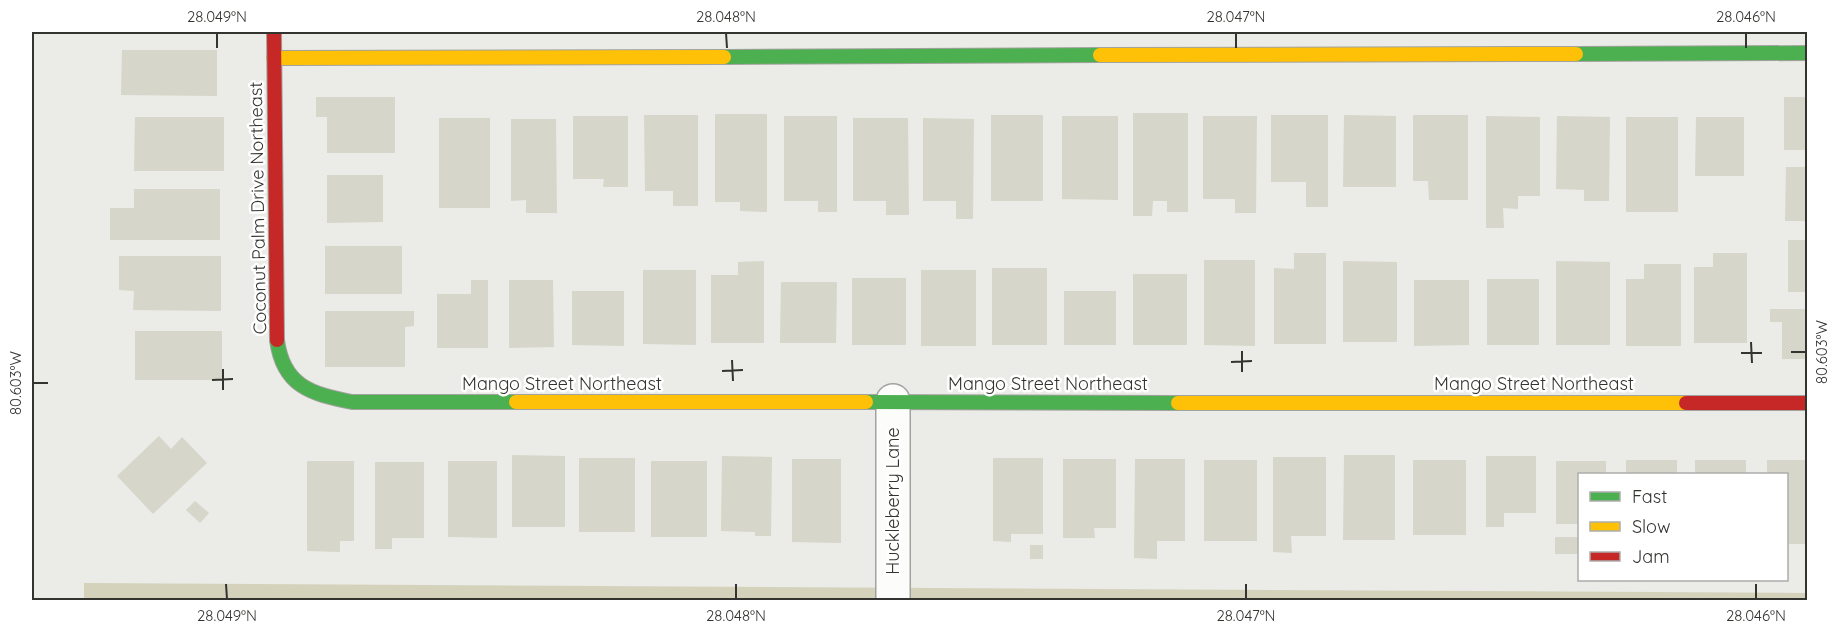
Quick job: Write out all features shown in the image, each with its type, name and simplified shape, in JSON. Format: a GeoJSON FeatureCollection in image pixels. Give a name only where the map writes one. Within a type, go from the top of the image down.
{"type":"FeatureCollection","features":[{"type":"Feature","properties":{"kind":"street","name":"Coconut Palm Drive Northeast"},"geometry":{"type":"LineString","coordinates":[[274,32],[277,342],[283,366],[293,381]]}},
{"type":"Feature","properties":{"kind":"street"},"geometry":{"type":"LineString","coordinates":[[274,58],[1808,52]]}},
{"type":"Feature","properties":{"kind":"street","name":"Mango Street Northeast"},"geometry":{"type":"LineString","coordinates":[[293,381],[312,393],[352,402],[1808,403]]}},
{"type":"Feature","properties":{"kind":"street","name":"Huckleberry Lane"},"geometry":{"type":"LineString","coordinates":[[893,401],[893,600]]}},
{"type":"Feature","properties":{"kind":"shaded area"},"geometry":{"type":"Polygon","coordinates":[[[84,583],[1807,593],[1808,600],[84,600],[84,583]]]}},
{"type":"Feature","properties":{"kind":"building"},"geometry":{"type":"Polygon","coordinates":[[[122,50],[217,50],[217,96],[121,95],[122,50]]]}},
{"type":"Feature","properties":{"kind":"building"},"geometry":{"type":"Polygon","coordinates":[[[316,97],[395,97],[395,153],[327,153],[327,117],[316,117],[316,97]]]}},
{"type":"Feature","properties":{"kind":"building"},"geometry":{"type":"Polygon","coordinates":[[[1784,97],[1808,97],[1808,150],[1784,150],[1784,97]]]}},
{"type":"Feature","properties":{"kind":"building"},"geometry":{"type":"Polygon","coordinates":[[[1133,113],[1188,113],[1188,212],[1167,212],[1167,201],[1153,201],[1152,216],[1133,216],[1133,113]]]}},
{"type":"Feature","properties":{"kind":"building"},"geometry":{"type":"Polygon","coordinates":[[[715,114],[767,114],[767,212],[740,211],[740,202],[715,202],[715,114]]]}},
{"type":"Feature","properties":{"kind":"building"},"geometry":{"type":"Polygon","coordinates":[[[644,115],[698,115],[698,206],[673,206],[673,191],[645,191],[644,115]]]}},
{"type":"Feature","properties":{"kind":"building"},"geometry":{"type":"Polygon","coordinates":[[[991,115],[1043,115],[1043,201],[991,201],[991,115]]]}},
{"type":"Feature","properties":{"kind":"building"},"geometry":{"type":"Polygon","coordinates":[[[1271,115],[1328,115],[1328,207],[1306,207],[1306,182],[1271,182],[1271,115]]]}},
{"type":"Feature","properties":{"kind":"building"},"geometry":{"type":"Polygon","coordinates":[[[1344,115],[1396,116],[1396,187],[1343,187],[1344,115]]]}},
{"type":"Feature","properties":{"kind":"building"},"geometry":{"type":"Polygon","coordinates":[[[1413,115],[1468,115],[1468,200],[1429,200],[1428,181],[1413,181],[1413,115]]]}},
{"type":"Feature","properties":{"kind":"building"},"geometry":{"type":"Polygon","coordinates":[[[573,116],[628,116],[628,187],[603,187],[604,179],[573,179],[573,116]]]}},
{"type":"Feature","properties":{"kind":"building"},"geometry":{"type":"Polygon","coordinates":[[[784,116],[837,116],[837,212],[818,212],[818,201],[784,201],[784,116]]]}},
{"type":"Feature","properties":{"kind":"building"},"geometry":{"type":"Polygon","coordinates":[[[1062,116],[1118,116],[1118,200],[1062,199],[1062,116]]]}},
{"type":"Feature","properties":{"kind":"building"},"geometry":{"type":"Polygon","coordinates":[[[1203,116],[1257,116],[1256,213],[1235,213],[1235,199],[1203,199],[1203,116]]]}},
{"type":"Feature","properties":{"kind":"building"},"geometry":{"type":"Polygon","coordinates":[[[1486,116],[1540,117],[1540,196],[1518,196],[1518,209],[1503,208],[1504,228],[1486,228],[1486,116]]]}},
{"type":"Feature","properties":{"kind":"building"},"geometry":{"type":"Polygon","coordinates":[[[1557,116],[1610,117],[1609,201],[1584,201],[1584,190],[1556,189],[1557,116]]]}},
{"type":"Feature","properties":{"kind":"building"},"geometry":{"type":"Polygon","coordinates":[[[135,117],[224,117],[224,171],[134,171],[135,117]]]}},
{"type":"Feature","properties":{"kind":"building"},"geometry":{"type":"Polygon","coordinates":[[[1626,117],[1678,117],[1678,212],[1626,212],[1626,117]]]}},
{"type":"Feature","properties":{"kind":"building"},"geometry":{"type":"Polygon","coordinates":[[[1696,117],[1744,117],[1744,176],[1695,176],[1696,117]]]}},
{"type":"Feature","properties":{"kind":"building"},"geometry":{"type":"Polygon","coordinates":[[[439,118],[490,118],[490,208],[439,208],[439,118]]]}},
{"type":"Feature","properties":{"kind":"building"},"geometry":{"type":"Polygon","coordinates":[[[853,118],[908,118],[909,215],[886,215],[886,201],[853,201],[853,118]]]}},
{"type":"Feature","properties":{"kind":"building"},"geometry":{"type":"Polygon","coordinates":[[[923,118],[974,119],[973,219],[956,219],[956,201],[923,201],[923,118]]]}},
{"type":"Feature","properties":{"kind":"building"},"geometry":{"type":"Polygon","coordinates":[[[511,119],[556,119],[557,213],[526,213],[526,200],[511,201],[511,119]]]}},
{"type":"Feature","properties":{"kind":"building"},"geometry":{"type":"Polygon","coordinates":[[[1786,167],[1808,167],[1808,221],[1785,221],[1786,167]]]}},
{"type":"Feature","properties":{"kind":"building"},"geometry":{"type":"Polygon","coordinates":[[[327,175],[383,175],[383,222],[327,223],[327,175]]]}},
{"type":"Feature","properties":{"kind":"building"},"geometry":{"type":"Polygon","coordinates":[[[134,189],[220,189],[220,240],[110,240],[110,208],[134,208],[134,189]]]}},
{"type":"Feature","properties":{"kind":"building"},"geometry":{"type":"Polygon","coordinates":[[[1788,240],[1808,240],[1808,292],[1788,292],[1788,240]]]}},
{"type":"Feature","properties":{"kind":"building"},"geometry":{"type":"Polygon","coordinates":[[[325,246],[402,246],[402,294],[325,294],[325,246]]]}},
{"type":"Feature","properties":{"kind":"building"},"geometry":{"type":"Polygon","coordinates":[[[1294,253],[1326,253],[1326,344],[1274,344],[1274,268],[1294,269],[1294,253]]]}},
{"type":"Feature","properties":{"kind":"building"},"geometry":{"type":"Polygon","coordinates":[[[1713,253],[1747,253],[1747,343],[1694,343],[1694,267],[1713,267],[1713,253]]]}},
{"type":"Feature","properties":{"kind":"building"},"geometry":{"type":"Polygon","coordinates":[[[119,256],[221,256],[221,311],[133,310],[134,291],[119,290],[119,256]]]}},
{"type":"Feature","properties":{"kind":"building"},"geometry":{"type":"Polygon","coordinates":[[[1204,260],[1255,260],[1255,346],[1204,345],[1204,260]]]}},
{"type":"Feature","properties":{"kind":"building"},"geometry":{"type":"Polygon","coordinates":[[[764,261],[764,343],[711,343],[711,275],[738,275],[738,262],[764,261]]]}},
{"type":"Feature","properties":{"kind":"building"},"geometry":{"type":"Polygon","coordinates":[[[1343,261],[1397,262],[1397,342],[1343,342],[1343,261]]]}},
{"type":"Feature","properties":{"kind":"building"},"geometry":{"type":"Polygon","coordinates":[[[1556,261],[1610,262],[1610,345],[1556,345],[1556,261]]]}},
{"type":"Feature","properties":{"kind":"building"},"geometry":{"type":"Polygon","coordinates":[[[1644,264],[1681,264],[1681,346],[1626,346],[1626,279],[1644,279],[1644,264]]]}},
{"type":"Feature","properties":{"kind":"building"},"geometry":{"type":"Polygon","coordinates":[[[992,268],[1047,268],[1047,345],[992,345],[992,268]]]}},
{"type":"Feature","properties":{"kind":"building"},"geometry":{"type":"Polygon","coordinates":[[[643,270],[696,270],[696,345],[643,344],[643,270]]]}},
{"type":"Feature","properties":{"kind":"building"},"geometry":{"type":"Polygon","coordinates":[[[921,270],[976,270],[976,346],[921,346],[921,270]]]}},
{"type":"Feature","properties":{"kind":"building"},"geometry":{"type":"Polygon","coordinates":[[[1133,274],[1187,274],[1187,345],[1133,345],[1133,274]]]}},
{"type":"Feature","properties":{"kind":"building"},"geometry":{"type":"Polygon","coordinates":[[[852,278],[906,278],[906,345],[852,345],[852,278]]]}},
{"type":"Feature","properties":{"kind":"building"},"geometry":{"type":"Polygon","coordinates":[[[1487,279],[1539,279],[1539,345],[1487,345],[1487,279]]]}},
{"type":"Feature","properties":{"kind":"building"},"geometry":{"type":"Polygon","coordinates":[[[471,280],[488,280],[488,348],[437,348],[437,294],[471,294],[471,280]]]}},
{"type":"Feature","properties":{"kind":"building"},"geometry":{"type":"Polygon","coordinates":[[[509,280],[553,280],[554,347],[509,348],[509,280]]]}},
{"type":"Feature","properties":{"kind":"building"},"geometry":{"type":"Polygon","coordinates":[[[1414,280],[1469,280],[1469,345],[1414,346],[1414,280]]]}},
{"type":"Feature","properties":{"kind":"building"},"geometry":{"type":"Polygon","coordinates":[[[781,282],[837,282],[836,343],[780,343],[781,282]]]}},
{"type":"Feature","properties":{"kind":"building"},"geometry":{"type":"Polygon","coordinates":[[[572,291],[624,291],[624,346],[572,345],[572,291]]]}},
{"type":"Feature","properties":{"kind":"building"},"geometry":{"type":"Polygon","coordinates":[[[1064,291],[1116,291],[1116,345],[1064,345],[1064,291]]]}},
{"type":"Feature","properties":{"kind":"building"},"geometry":{"type":"Polygon","coordinates":[[[1770,309],[1808,309],[1808,359],[1782,359],[1782,322],[1770,322],[1770,309]]]}},
{"type":"Feature","properties":{"kind":"building"},"geometry":{"type":"Polygon","coordinates":[[[325,311],[414,311],[414,326],[405,327],[405,367],[325,367],[325,311]]]}},
{"type":"Feature","properties":{"kind":"building"},"geometry":{"type":"Polygon","coordinates":[[[135,331],[222,331],[222,380],[135,380],[135,331]]]}},
{"type":"Feature","properties":{"kind":"building"},"geometry":{"type":"Polygon","coordinates":[[[159,436],[171,449],[182,437],[207,463],[153,514],[117,476],[159,436]]]}},
{"type":"Feature","properties":{"kind":"building"},"geometry":{"type":"Polygon","coordinates":[[[512,455],[565,456],[565,527],[512,527],[512,455]]]}},
{"type":"Feature","properties":{"kind":"building"},"geometry":{"type":"Polygon","coordinates":[[[1344,455],[1395,455],[1395,540],[1343,540],[1344,455]]]}},
{"type":"Feature","properties":{"kind":"building"},"geometry":{"type":"Polygon","coordinates":[[[722,456],[772,457],[771,536],[755,536],[755,532],[721,531],[722,456]]]}},
{"type":"Feature","properties":{"kind":"building"},"geometry":{"type":"Polygon","coordinates":[[[1486,456],[1536,456],[1536,513],[1504,513],[1504,527],[1486,527],[1486,456]]]}},
{"type":"Feature","properties":{"kind":"building"},"geometry":{"type":"Polygon","coordinates":[[[1273,457],[1326,457],[1326,536],[1291,536],[1292,553],[1273,552],[1273,457]]]}},
{"type":"Feature","properties":{"kind":"building"},"geometry":{"type":"Polygon","coordinates":[[[579,458],[635,458],[635,532],[579,532],[579,458]]]}},
{"type":"Feature","properties":{"kind":"building"},"geometry":{"type":"Polygon","coordinates":[[[993,458],[1043,458],[1043,534],[1011,534],[1011,542],[993,541],[993,458]]]}},
{"type":"Feature","properties":{"kind":"building"},"geometry":{"type":"Polygon","coordinates":[[[792,459],[841,459],[841,543],[792,542],[792,459]]]}},
{"type":"Feature","properties":{"kind":"building"},"geometry":{"type":"Polygon","coordinates":[[[1063,459],[1116,459],[1116,528],[1094,528],[1095,538],[1063,538],[1063,459]]]}},
{"type":"Feature","properties":{"kind":"building"},"geometry":{"type":"Polygon","coordinates":[[[1135,459],[1185,459],[1185,541],[1157,541],[1157,559],[1134,558],[1135,459]]]}},
{"type":"Feature","properties":{"kind":"building"},"geometry":{"type":"Polygon","coordinates":[[[1204,460],[1257,460],[1257,541],[1204,541],[1204,460]]]}},
{"type":"Feature","properties":{"kind":"building"},"geometry":{"type":"Polygon","coordinates":[[[1413,460],[1466,460],[1466,535],[1413,535],[1413,460]]]}},
{"type":"Feature","properties":{"kind":"building"},"geometry":{"type":"Polygon","coordinates":[[[1626,460],[1677,460],[1677,473],[1626,473],[1626,460]]]}},
{"type":"Feature","properties":{"kind":"building"},"geometry":{"type":"Polygon","coordinates":[[[1695,460],[1746,460],[1746,473],[1695,473],[1695,460]]]}},
{"type":"Feature","properties":{"kind":"building"},"geometry":{"type":"Polygon","coordinates":[[[1767,460],[1808,460],[1808,544],[1788,544],[1788,473],[1767,473],[1767,460]]]}},
{"type":"Feature","properties":{"kind":"building"},"geometry":{"type":"Polygon","coordinates":[[[307,461],[354,461],[354,541],[340,541],[340,552],[307,551],[307,461]]]}},
{"type":"Feature","properties":{"kind":"building"},"geometry":{"type":"Polygon","coordinates":[[[448,461],[497,461],[497,538],[448,537],[448,461]]]}},
{"type":"Feature","properties":{"kind":"building"},"geometry":{"type":"Polygon","coordinates":[[[651,461],[707,461],[707,537],[651,537],[651,461]]]}},
{"type":"Feature","properties":{"kind":"building"},"geometry":{"type":"Polygon","coordinates":[[[1556,461],[1606,461],[1606,473],[1578,473],[1578,524],[1556,524],[1556,461]]]}},
{"type":"Feature","properties":{"kind":"building"},"geometry":{"type":"Polygon","coordinates":[[[375,462],[424,462],[424,538],[392,538],[392,549],[375,549],[375,462]]]}},
{"type":"Feature","properties":{"kind":"building"},"geometry":{"type":"Polygon","coordinates":[[[195,501],[209,513],[200,523],[186,510],[195,501]]]}},
{"type":"Feature","properties":{"kind":"building"},"geometry":{"type":"Polygon","coordinates":[[[1555,537],[1578,537],[1578,554],[1555,554],[1555,537]]]}},
{"type":"Feature","properties":{"kind":"building"},"geometry":{"type":"Polygon","coordinates":[[[1030,545],[1043,545],[1043,559],[1030,559],[1030,545]]]}},
{"type":"Feature","properties":{"kind":"traffic: fast"},"geometry":{"type":"LineString","coordinates":[[1576,54],[1808,53]]}},
{"type":"Feature","properties":{"kind":"traffic: fast"},"geometry":{"type":"LineString","coordinates":[[724,57],[1100,55]]}},
{"type":"Feature","properties":{"kind":"traffic: fast"},"geometry":{"type":"LineString","coordinates":[[277,340],[285,368],[293,378],[312,391],[337,399],[352,402],[516,402]]}},
{"type":"Feature","properties":{"kind":"traffic: fast"},"geometry":{"type":"LineString","coordinates":[[866,402],[1178,403]]}},
{"type":"Feature","properties":{"kind":"traffic: slow"},"geometry":{"type":"LineString","coordinates":[[1100,55],[1576,54]]}},
{"type":"Feature","properties":{"kind":"traffic: slow"},"geometry":{"type":"LineString","coordinates":[[274,58],[724,57]]}},
{"type":"Feature","properties":{"kind":"traffic: slow"},"geometry":{"type":"LineString","coordinates":[[516,402],[866,402]]}},
{"type":"Feature","properties":{"kind":"traffic: slow"},"geometry":{"type":"LineString","coordinates":[[1178,403],[1686,403]]}},
{"type":"Feature","properties":{"kind":"traffic: jam"},"geometry":{"type":"LineString","coordinates":[[274,32],[277,340]]}},
{"type":"Feature","properties":{"kind":"traffic: jam"},"geometry":{"type":"LineString","coordinates":[[1686,403],[1808,403]]}}]}
